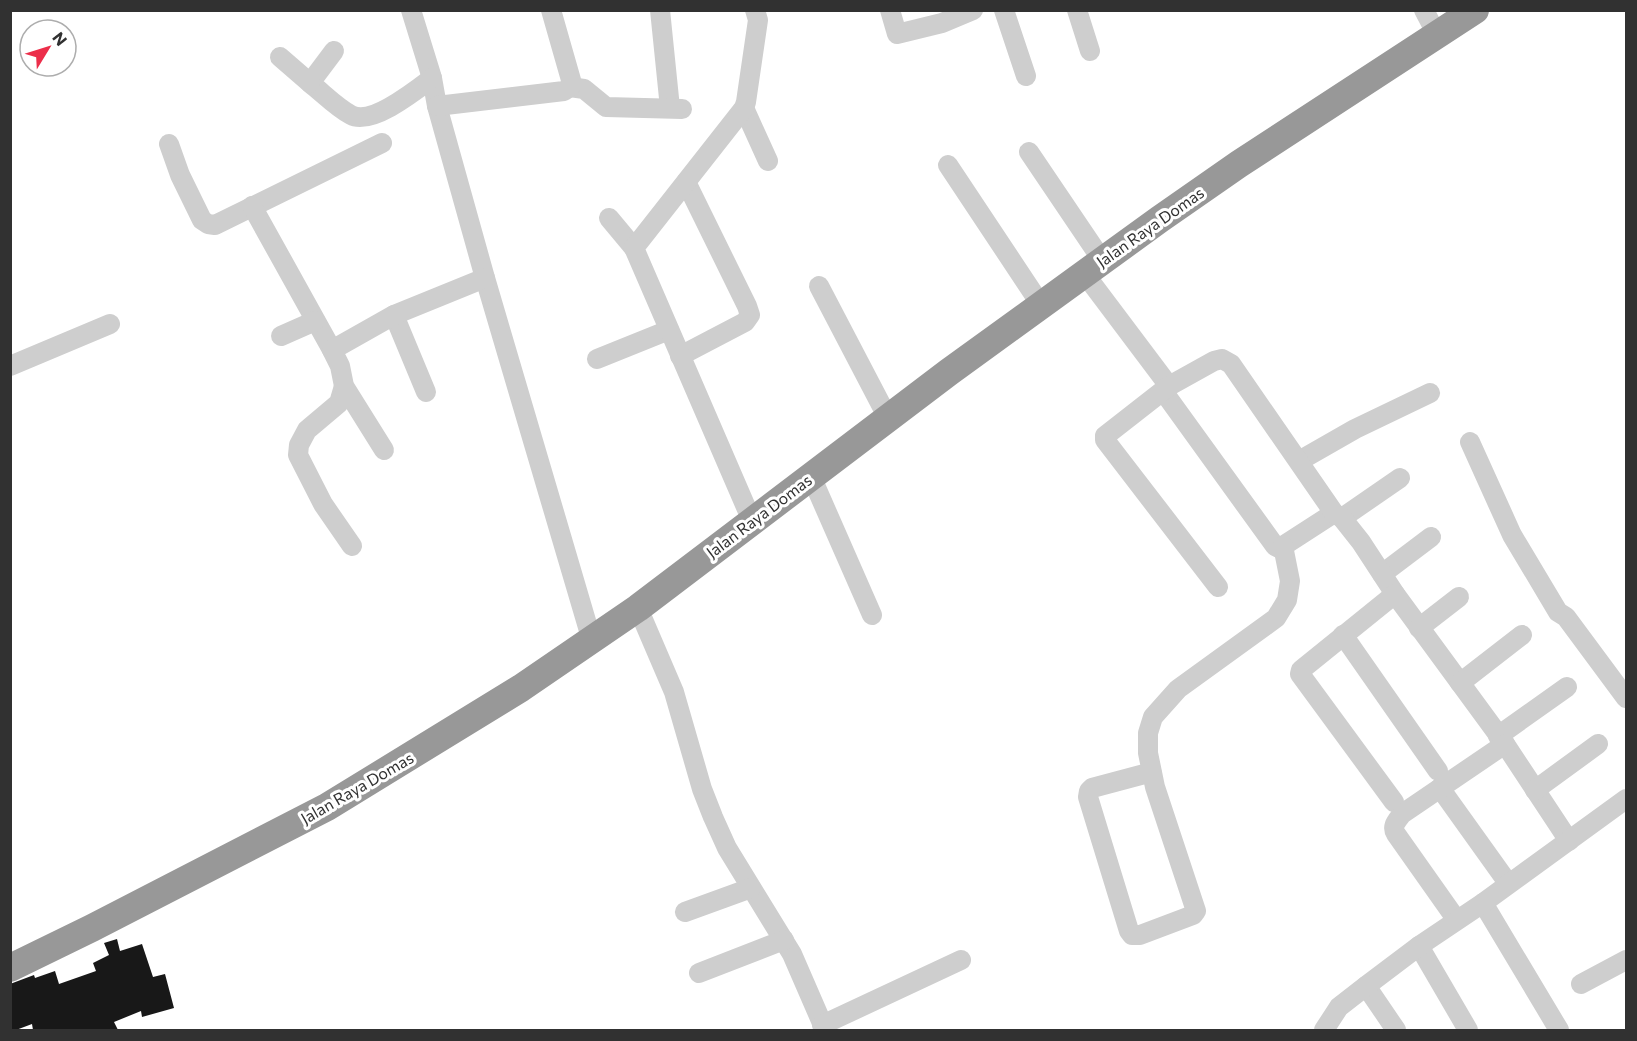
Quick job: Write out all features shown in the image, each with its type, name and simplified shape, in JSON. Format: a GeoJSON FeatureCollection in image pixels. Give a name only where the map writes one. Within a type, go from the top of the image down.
{"type":"FeatureCollection","features":[{"type":"Feature","properties":{"kind":"highway","name":"Jalan Raya Domas"},"geometry":{"type":"LineString","coordinates":[[10,968],[327,807],[521,688],[638,608],[888,418],[1093,267],[1239,164],[1475,10]]}},
{"type":"Feature","properties":{"kind":"street"},"geometry":{"type":"LineString","coordinates":[[411,10],[432,78],[437,106],[485,278],[592,641]]}},
{"type":"Feature","properties":{"kind":"street"},"geometry":{"type":"LineString","coordinates":[[437,106],[564,91],[570,87],[584,89],[606,106],[676,109],[660,10]]}},
{"type":"Feature","properties":{"kind":"street"},"geometry":{"type":"LineString","coordinates":[[890,10],[897,34],[942,23],[973,10]]}},
{"type":"Feature","properties":{"kind":"street"},"geometry":{"type":"LineString","coordinates":[[1004,10],[1026,76]]}},
{"type":"Feature","properties":{"kind":"street"},"geometry":{"type":"LineString","coordinates":[[1077,10],[1090,51]]}},
{"type":"Feature","properties":{"kind":"street"},"geometry":{"type":"LineString","coordinates":[[1424,10],[1437,35]]}},
{"type":"Feature","properties":{"kind":"street"},"geometry":{"type":"LineString","coordinates":[[557,13],[571,80],[570,87]]}},
{"type":"Feature","properties":{"kind":"street"},"geometry":{"type":"LineString","coordinates":[[634,248],[744,108],[760,14]]}},
{"type":"Feature","properties":{"kind":"street"},"geometry":{"type":"LineString","coordinates":[[310,83],[334,51]]}},
{"type":"Feature","properties":{"kind":"street"},"geometry":{"type":"LineString","coordinates":[[280,57],[351,116],[363,118],[400,102],[432,78]]}},
{"type":"Feature","properties":{"kind":"street"},"geometry":{"type":"LineString","coordinates":[[744,108],[768,161]]}},
{"type":"Feature","properties":{"kind":"street"},"geometry":{"type":"LineString","coordinates":[[169,144],[180,176],[202,220],[215,225],[382,143]]}},
{"type":"Feature","properties":{"kind":"street"},"geometry":{"type":"LineString","coordinates":[[1029,152],[1093,267],[1166,389],[1275,546],[1279,548],[1283,546],[1400,478]]}},
{"type":"Feature","properties":{"kind":"street"},"geometry":{"type":"LineString","coordinates":[[948,165],[1041,305]]}},
{"type":"Feature","properties":{"kind":"street"},"geometry":{"type":"LineString","coordinates":[[680,356],[745,322],[750,315],[686,182]]}},
{"type":"Feature","properties":{"kind":"street"},"geometry":{"type":"LineString","coordinates":[[252,206],[332,350],[340,366],[344,386],[384,450]]}},
{"type":"Feature","properties":{"kind":"street"},"geometry":{"type":"LineString","coordinates":[[609,218],[634,248],[752,521]]}},
{"type":"Feature","properties":{"kind":"street"},"geometry":{"type":"LineString","coordinates":[[332,350],[394,315],[485,278]]}},
{"type":"Feature","properties":{"kind":"street"},"geometry":{"type":"LineString","coordinates":[[819,285],[888,418]]}},
{"type":"Feature","properties":{"kind":"street"},"geometry":{"type":"LineString","coordinates":[[394,315],[426,392]]}},
{"type":"Feature","properties":{"kind":"street"},"geometry":{"type":"LineString","coordinates":[[281,336],[315,321]]}},
{"type":"Feature","properties":{"kind":"street"},"geometry":{"type":"LineString","coordinates":[[10,366],[110,324]]}},
{"type":"Feature","properties":{"kind":"street"},"geometry":{"type":"LineString","coordinates":[[597,359],[669,330]]}},
{"type":"Feature","properties":{"kind":"street"},"geometry":{"type":"LineString","coordinates":[[1218,587],[1105,440],[1107,433],[1166,389],[1214,361],[1222,359],[1231,364],[1419,628],[1502,740],[1569,841]]}},
{"type":"Feature","properties":{"kind":"street"},"geometry":{"type":"LineString","coordinates":[[344,386],[339,404],[307,430],[299,445],[298,455],[323,504],[352,546]]}},
{"type":"Feature","properties":{"kind":"street"},"geometry":{"type":"LineString","coordinates":[[1299,461],[1356,429],[1430,393]]}},
{"type":"Feature","properties":{"kind":"street"},"geometry":{"type":"LineString","coordinates":[[1470,442],[1512,535],[1558,612],[1566,617],[1626,698]]}},
{"type":"Feature","properties":{"kind":"street"},"geometry":{"type":"LineString","coordinates":[[811,476],[872,615]]}},
{"type":"Feature","properties":{"kind":"street"},"geometry":{"type":"LineString","coordinates":[[1382,574],[1431,537]]}},
{"type":"Feature","properties":{"kind":"street"},"geometry":{"type":"LineString","coordinates":[[1152,772],[1092,788],[1088,797],[1128,931],[1135,935],[1193,915],[1196,911],[1152,772],[1148,753],[1148,733],[1153,717],[1178,689],[1276,618],[1287,600],[1290,581],[1283,546]]}},
{"type":"Feature","properties":{"kind":"street"},"geometry":{"type":"LineString","coordinates":[[1394,802],[1300,674],[1301,670],[1395,594]]}},
{"type":"Feature","properties":{"kind":"street"},"geometry":{"type":"LineString","coordinates":[[1419,628],[1459,597]]}},
{"type":"Feature","properties":{"kind":"street"},"geometry":{"type":"LineString","coordinates":[[638,608],[675,692],[712,817],[727,848],[792,954],[824,1028],[961,960]]}},
{"type":"Feature","properties":{"kind":"street"},"geometry":{"type":"LineString","coordinates":[[1343,635],[1508,883]]}},
{"type":"Feature","properties":{"kind":"street"},"geometry":{"type":"LineString","coordinates":[[1460,683],[1522,635]]}},
{"type":"Feature","properties":{"kind":"street"},"geometry":{"type":"LineString","coordinates":[[1456,919],[1393,830],[1394,825],[1402,814],[1439,779],[1502,740],[1567,687]]}},
{"type":"Feature","properties":{"kind":"street"},"geometry":{"type":"LineString","coordinates":[[1535,790],[1598,744]]}},
{"type":"Feature","properties":{"kind":"street"},"geometry":{"type":"LineString","coordinates":[[1324,1030],[1339,1007],[1366,986],[1456,919],[1483,903],[1626,799]]}},
{"type":"Feature","properties":{"kind":"street"},"geometry":{"type":"LineString","coordinates":[[685,912],[751,888]]}},
{"type":"Feature","properties":{"kind":"street"},"geometry":{"type":"LineString","coordinates":[[1483,903],[1559,1030]]}},
{"type":"Feature","properties":{"kind":"street"},"geometry":{"type":"LineString","coordinates":[[699,973],[784,940]]}},
{"type":"Feature","properties":{"kind":"street"},"geometry":{"type":"LineString","coordinates":[[1419,946],[1468,1030]]}},
{"type":"Feature","properties":{"kind":"street"},"geometry":{"type":"LineString","coordinates":[[1581,984],[1626,960]]}},
{"type":"Feature","properties":{"kind":"street"},"geometry":{"type":"LineString","coordinates":[[1366,986],[1396,1030]]}},
{"type":"Feature","properties":{"kind":"building"},"geometry":{"type":"Polygon","coordinates":[[[117,939],[120,951],[142,944],[153,977],[165,974],[174,1008],[142,1017],[141,1011],[114,1022],[118,1030],[33,1030],[32,1024],[10,1030],[10,984],[34,975],[35,978],[55,971],[59,984],[96,971],[93,963],[109,955],[104,943],[117,939]]]}}]}
